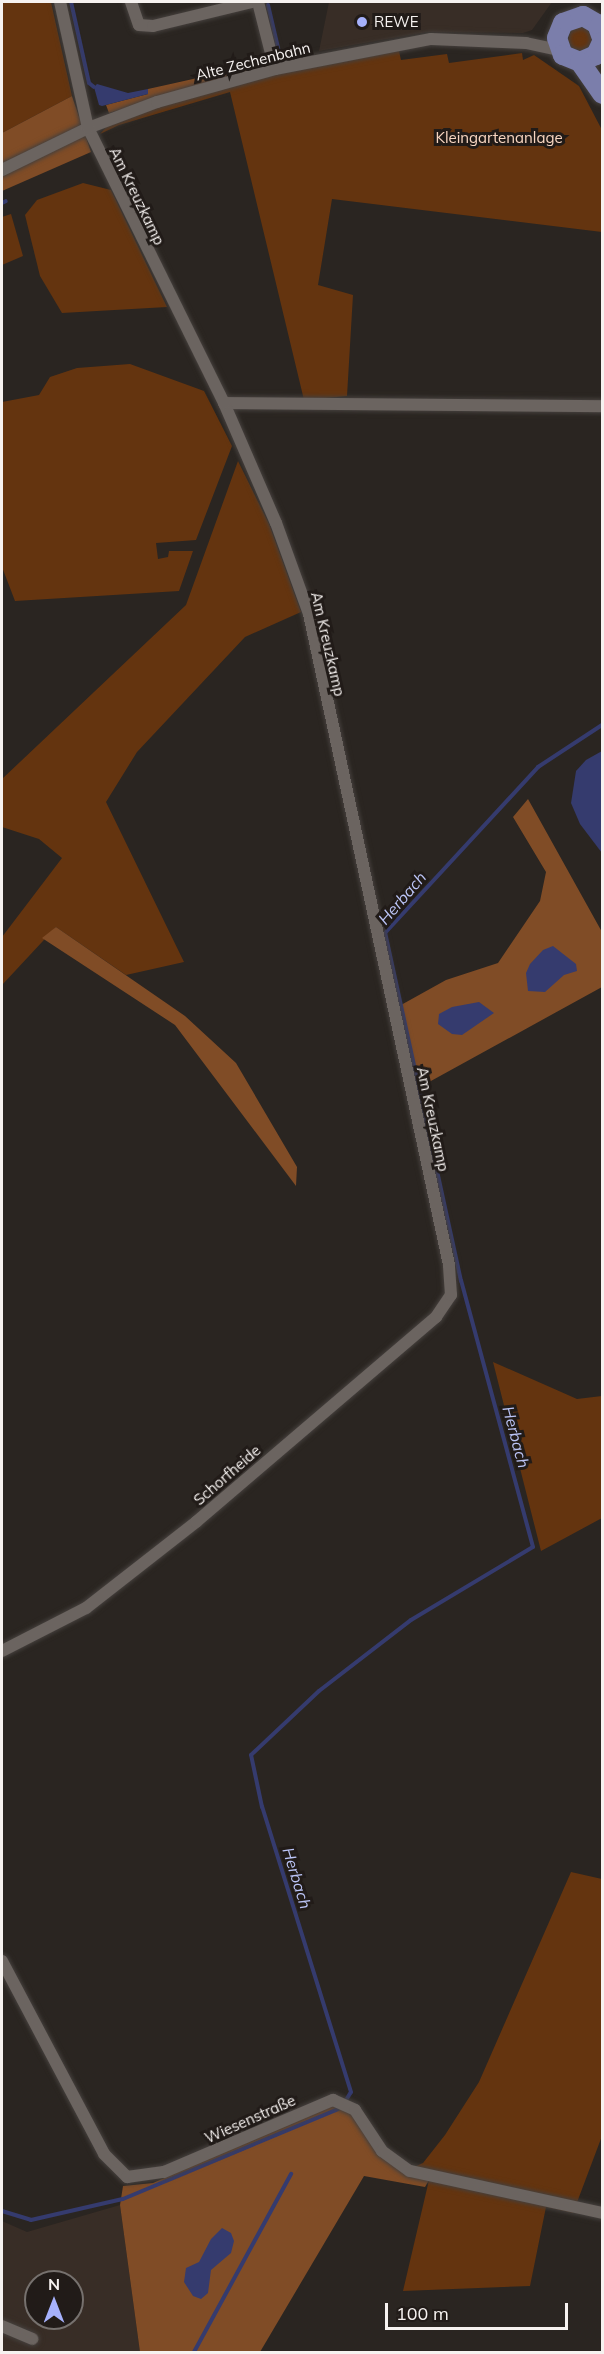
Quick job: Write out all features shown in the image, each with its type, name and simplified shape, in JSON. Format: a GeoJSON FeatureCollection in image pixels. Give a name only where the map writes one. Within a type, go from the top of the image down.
{"type":"FeatureCollection","features":[{"type":"Feature","properties":{"kind":"main road"},"geometry":{"type":"LineString","coordinates":[[583,31],[603,84]]}},
{"type":"Feature","properties":{"kind":"main road"},"geometry":{"type":"LineString","coordinates":[[583,31],[603,94]]}},
{"type":"Feature","properties":{"kind":"street","name":"Am Kreuzkamp"},"geometry":{"type":"LineString","coordinates":[[60,2],[88,128],[224,402],[276,523],[309,614],[449,1265],[451,1295]]}},
{"type":"Feature","properties":{"kind":"street"},"geometry":{"type":"LineString","coordinates":[[131,2],[139,25],[153,26],[252,2]]}},
{"type":"Feature","properties":{"kind":"street"},"geometry":{"type":"LineString","coordinates":[[258,2],[275,69]]}},
{"type":"Feature","properties":{"kind":"street","name":"Alte Zechenbahn"},"geometry":{"type":"LineString","coordinates":[[2,170],[88,128],[157,102],[275,69],[431,39],[526,43],[583,31]]}},
{"type":"Feature","properties":{"kind":"street"},"geometry":{"type":"LineString","coordinates":[[224,402],[603,406]]}},
{"type":"Feature","properties":{"kind":"street","name":"Schorfheide"},"geometry":{"type":"LineString","coordinates":[[2,1651],[86,1608],[196,1522],[436,1317],[451,1295]]}},
{"type":"Feature","properties":{"kind":"street","name":"Wiesenstraße"},"geometry":{"type":"LineString","coordinates":[[2,1961],[104,2154],[128,2177],[164,2172],[333,2100],[355,2110],[382,2151],[410,2171],[603,2213]]}},
{"type":"Feature","properties":{"kind":"street"},"geometry":{"type":"LineString","coordinates":[[2,2326],[32,2339]]}},
{"type":"Feature","properties":{"kind":"shaded area"},"geometry":{"type":"Polygon","coordinates":[[[329,2],[552,2],[532,30],[523,33],[427,32],[319,51],[329,2]]]}},
{"type":"Feature","properties":{"kind":"shaded area"},"geometry":{"type":"Polygon","coordinates":[[[265,63],[266,68],[109,113],[106,105],[148,94],[148,89],[265,63]]]}},
{"type":"Feature","properties":{"kind":"shaded area"},"geometry":{"type":"Polygon","coordinates":[[[72,96],[91,152],[2,191],[2,133],[72,96]]]}},
{"type":"Feature","properties":{"kind":"shaded area"},"geometry":{"type":"Polygon","coordinates":[[[528,799],[602,932],[602,987],[420,1087],[401,1005],[446,980],[498,963],[540,901],[546,872],[513,817],[528,799]]]}},
{"type":"Feature","properties":{"kind":"shaded area"},"geometry":{"type":"Polygon","coordinates":[[[56,927],[185,1016],[236,1063],[297,1167],[296,1186],[175,1025],[42,938],[56,927]]]}},
{"type":"Feature","properties":{"kind":"shaded area"},"geometry":{"type":"Polygon","coordinates":[[[336,2105],[353,2114],[376,2152],[410,2177],[429,2180],[425,2187],[364,2176],[260,2352],[140,2352],[120,2205],[123,2186],[153,2183],[325,2106],[336,2105]]]}},
{"type":"Feature","properties":{"kind":"shaded area"},"geometry":{"type":"Polygon","coordinates":[[[120,2205],[140,2352],[2,2352],[2,2221],[27,2232],[120,2205]]]}},
{"type":"Feature","properties":{"kind":"green space"},"geometry":{"type":"Polygon","coordinates":[[[2,2],[51,2],[72,96],[2,133],[2,2]]]}},
{"type":"Feature","properties":{"kind":"green space"},"geometry":{"type":"Polygon","coordinates":[[[579,27],[587,29],[592,37],[590,46],[582,51],[572,48],[568,40],[571,31],[579,27]]]}},
{"type":"Feature","properties":{"kind":"green space","name":"Kleingartenanlage"},"geometry":{"type":"Polygon","coordinates":[[[399,51],[401,60],[447,54],[449,63],[522,53],[523,60],[534,55],[579,86],[602,130],[602,232],[332,199],[318,285],[353,295],[347,396],[304,400],[230,92],[119,125],[100,134],[110,123],[191,96],[279,74],[399,51]]]}},
{"type":"Feature","properties":{"kind":"green space"},"geometry":{"type":"Polygon","coordinates":[[[83,183],[111,190],[167,307],[62,313],[40,276],[25,215],[37,200],[83,183]]]}},
{"type":"Feature","properties":{"kind":"green space"},"geometry":{"type":"Polygon","coordinates":[[[11,214],[23,256],[2,265],[2,217],[11,214]]]}},
{"type":"Feature","properties":{"kind":"green space"},"geometry":{"type":"Polygon","coordinates":[[[130,364],[204,391],[232,446],[196,540],[156,543],[158,559],[168,557],[169,551],[193,551],[179,591],[15,601],[2,567],[2,402],[39,395],[50,377],[77,368],[130,364]]]}},
{"type":"Feature","properties":{"kind":"green space"},"geometry":{"type":"Polygon","coordinates":[[[238,461],[269,524],[301,612],[245,637],[137,752],[106,802],[184,962],[126,975],[56,927],[2,985],[2,937],[62,858],[39,839],[2,827],[2,779],[186,605],[238,461]]]}},
{"type":"Feature","properties":{"kind":"green space"},"geometry":{"type":"Polygon","coordinates":[[[493,1362],[577,1399],[602,1396],[602,1518],[541,1551],[493,1362]]]}},
{"type":"Feature","properties":{"kind":"green space"},"geometry":{"type":"Polygon","coordinates":[[[571,1872],[602,1879],[602,2136],[573,2213],[546,2207],[530,2286],[403,2291],[429,2180],[414,2167],[423,2163],[445,2135],[479,2082],[571,1872]]]}},
{"type":"Feature","properties":{"kind":"water"},"geometry":{"type":"Polygon","coordinates":[[[97,84],[128,93],[148,89],[148,94],[102,106],[99,105],[94,87],[97,84]]]}},
{"type":"Feature","properties":{"kind":"water"},"geometry":{"type":"Polygon","coordinates":[[[602,751],[602,853],[580,824],[571,803],[576,771],[586,760],[602,751]]]}},
{"type":"Feature","properties":{"kind":"water"},"geometry":{"type":"Polygon","coordinates":[[[553,946],[576,964],[577,971],[564,975],[545,992],[528,991],[526,973],[530,964],[543,950],[553,946]]]}},
{"type":"Feature","properties":{"kind":"water"},"geometry":{"type":"Polygon","coordinates":[[[479,1002],[494,1013],[462,1035],[452,1034],[438,1024],[439,1014],[452,1007],[479,1002]]]}},
{"type":"Feature","properties":{"kind":"water"},"geometry":{"type":"Polygon","coordinates":[[[222,2228],[231,2233],[234,2241],[231,2253],[211,2270],[208,2293],[201,2299],[193,2296],[184,2282],[186,2268],[199,2262],[211,2239],[222,2228]]]}},
{"type":"Feature","properties":{"kind":"waterway"},"geometry":{"type":"LineString","coordinates":[[71,2],[89,83],[94,87]]}},
{"type":"Feature","properties":{"kind":"waterway"},"geometry":{"type":"LineString","coordinates":[[268,5],[279,52]]}},
{"type":"Feature","properties":{"kind":"waterway"},"geometry":{"type":"LineString","coordinates":[[2,203],[6,201]]}},
{"type":"Feature","properties":{"kind":"waterway","name":"Herbach"},"geometry":{"type":"LineString","coordinates":[[346,2100],[351,2092],[262,1807],[251,1755],[319,1691],[411,1620],[533,1547],[461,1281],[385,933],[538,767],[602,725]]}},
{"type":"Feature","properties":{"kind":"waterway"},"geometry":{"type":"LineString","coordinates":[[2,2211],[31,2220],[123,2199],[338,2109]]}},
{"type":"Feature","properties":{"kind":"waterway"},"geometry":{"type":"LineString","coordinates":[[194,2352],[291,2174]]}},
{"type":"Feature","properties":{"kind":"place","name":"REWE"},"geometry":{"type":"Point","coordinates":[362,22]}}]}
